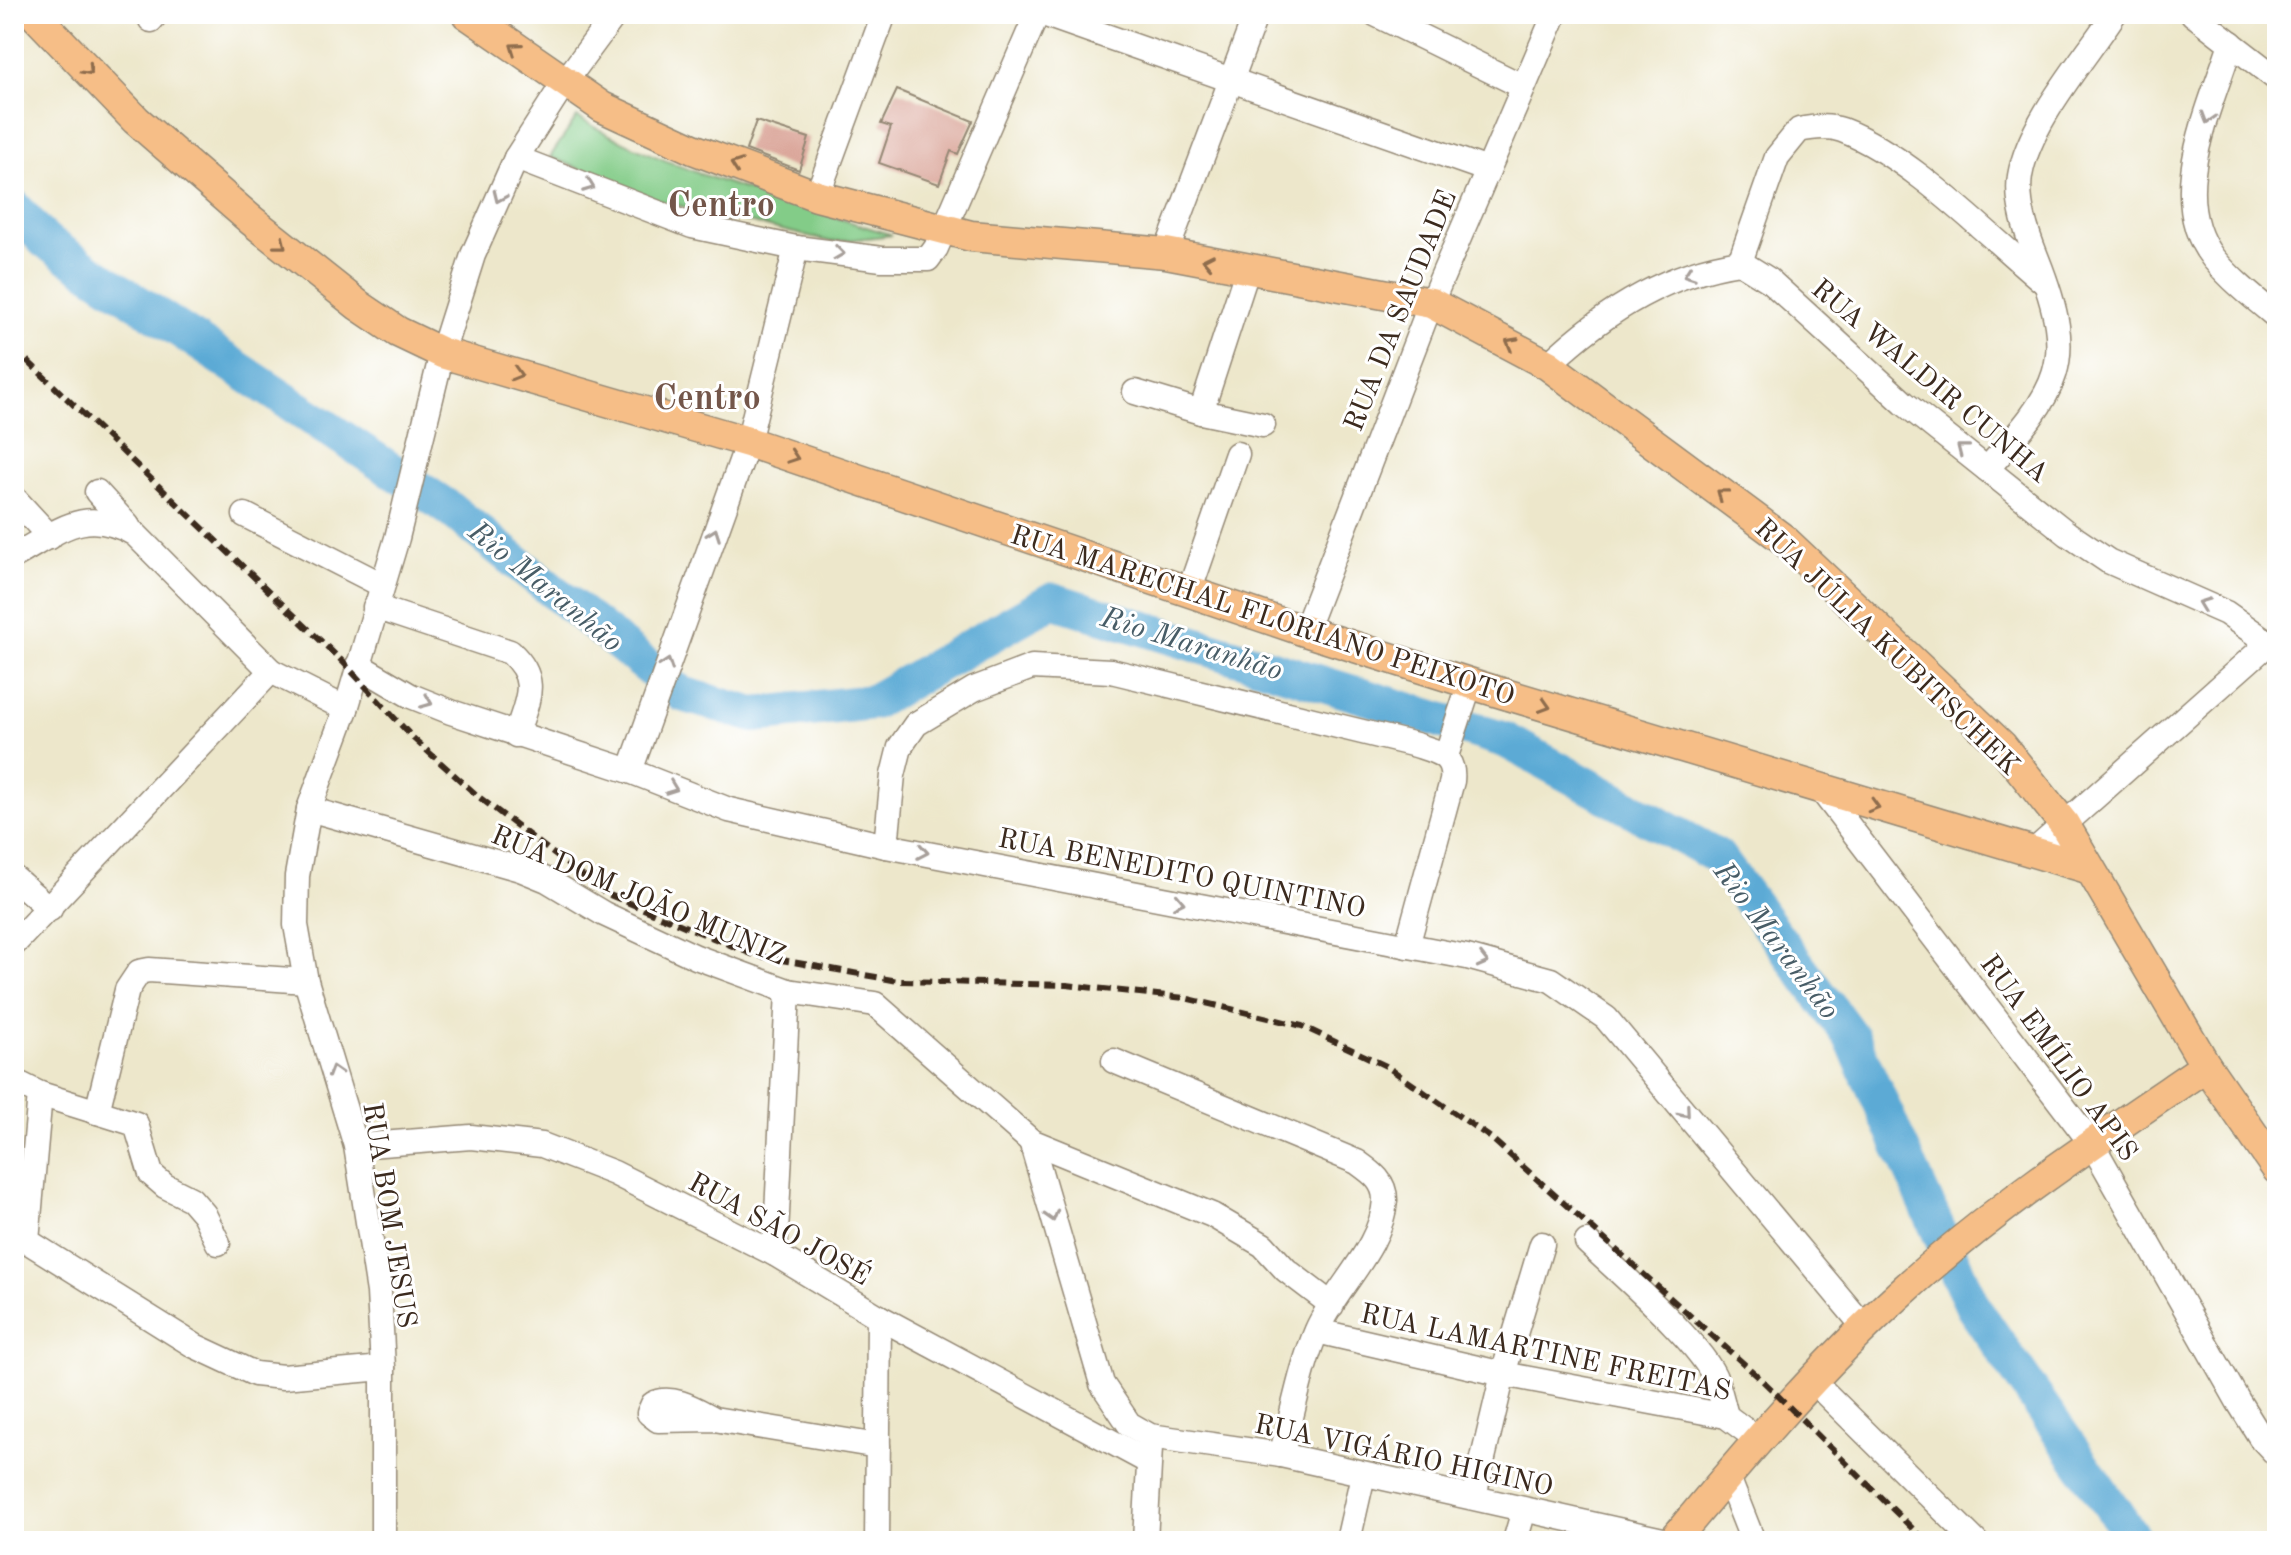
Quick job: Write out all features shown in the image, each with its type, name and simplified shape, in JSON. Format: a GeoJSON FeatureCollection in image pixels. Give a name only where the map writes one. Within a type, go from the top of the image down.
{"type":"FeatureCollection","features":[{"type":"Feature","properties":{"kind":"main road","name":"RUA MARECHAL FLORIANO PEIXOTO"},"geometry":{"type":"LineString","coordinates":[[34,14],[136,120],[251,220],[358,305],[398,332],[442,353],[748,442],[1305,631],[1467,692],[2087,868]]}},
{"type":"Feature","properties":{"kind":"main road","name":"RUA JÚLIA KUBITSCHEK"},"geometry":{"type":"LineString","coordinates":[[467,14],[602,107],[693,149],[817,196],[957,233],[1166,253],[1431,303],[1548,365],[1783,539],[2002,746],[2064,824],[2087,868],[2206,1066],[2277,1169]]}},
{"type":"Feature","properties":{"kind":"main road"},"geometry":{"type":"LineString","coordinates":[[1670,1541],[1757,1439],[1904,1290],[2014,1199],[2206,1066]]}},
{"type":"Feature","properties":{"kind":"street","name":"RUA BOM JESUS"},"geometry":{"type":"LineString","coordinates":[[383,1541],[383,1368],[379,1292],[356,1146],[306,981],[296,925],[297,876],[309,809],[346,709],[397,538],[427,425],[442,353],[473,255],[516,158],[564,83],[615,14]]}},
{"type":"Feature","properties":{"kind":"street"},"geometry":{"type":"LineString","coordinates":[[817,196],[884,14]]}},
{"type":"Feature","properties":{"kind":"street"},"geometry":{"type":"LineString","coordinates":[[516,158],[692,226],[796,248],[919,261],[932,256],[957,233],[1037,14]]}},
{"type":"Feature","properties":{"kind":"street"},"geometry":{"type":"LineString","coordinates":[[1043,14],[1488,170]]}},
{"type":"Feature","properties":{"kind":"street"},"geometry":{"type":"LineString","coordinates":[[1166,253],[1256,14]]}},
{"type":"Feature","properties":{"kind":"street"},"geometry":{"type":"LineString","coordinates":[[1375,14],[1522,86]]}},
{"type":"Feature","properties":{"kind":"street","name":"RUA DA SAUDADE"},"geometry":{"type":"LineString","coordinates":[[1305,631],[1431,303],[1555,14]]}},
{"type":"Feature","properties":{"kind":"street"},"geometry":{"type":"LineString","coordinates":[[1987,469],[2046,398],[2055,375],[2057,320],[2028,236],[2021,204],[2020,178],[2041,124],[2114,14]]}},
{"type":"Feature","properties":{"kind":"street"},"geometry":{"type":"LineString","coordinates":[[2193,14],[2277,79]]}},
{"type":"Feature","properties":{"kind":"street"},"geometry":{"type":"LineString","coordinates":[[2231,43],[2199,145],[2192,181],[2193,216],[2211,256],[2277,317]]}},
{"type":"Feature","properties":{"kind":"street"},"geometry":{"type":"LineString","coordinates":[[1548,365],[1586,331],[1644,292],[1694,272],[1740,262],[1777,157],[1799,130],[1818,127],[1841,130],[1902,164],[2047,286]]}},
{"type":"Feature","properties":{"kind":"street"},"geometry":{"type":"LineString","coordinates":[[630,771],[748,442],[796,248]]}},
{"type":"Feature","properties":{"kind":"street","name":"RUA WALDIR CUNHA"},"geometry":{"type":"LineString","coordinates":[[1740,262],[1769,280],[1904,403],[2108,561],[2226,613],[2274,645]]}},
{"type":"Feature","properties":{"kind":"street"},"geometry":{"type":"LineString","coordinates":[[1201,412],[1248,268]]}},
{"type":"Feature","properties":{"kind":"street"},"geometry":{"type":"LineString","coordinates":[[1135,392],[1201,412],[1263,425]]}},
{"type":"Feature","properties":{"kind":"street"},"geometry":{"type":"LineString","coordinates":[[1189,592],[1237,454]]}},
{"type":"Feature","properties":{"kind":"street"},"geometry":{"type":"LineString","coordinates":[[97,492],[271,671],[346,709]]}},
{"type":"Feature","properties":{"kind":"street"},"geometry":{"type":"LineString","coordinates":[[14,498],[50,537]]}},
{"type":"Feature","properties":{"kind":"street"},"geometry":{"type":"LineString","coordinates":[[245,515],[379,596],[510,652],[527,666],[530,690],[516,735]]}},
{"type":"Feature","properties":{"kind":"street"},"geometry":{"type":"LineString","coordinates":[[14,556],[77,523],[101,519],[135,534]]}},
{"type":"Feature","properties":{"kind":"street"},"geometry":{"type":"LineString","coordinates":[[2033,852],[2274,645]]}},
{"type":"Feature","properties":{"kind":"street","name":"RUA BENEDITO QUINTINO"},"geometry":{"type":"LineString","coordinates":[[358,665],[411,696],[516,735],[630,771],[729,810],[886,846],[1407,946],[1551,980],[1606,1018],[1865,1328]]}},
{"type":"Feature","properties":{"kind":"street"},"geometry":{"type":"LineString","coordinates":[[886,846],[893,775],[900,747],[916,724],[974,689],[1032,667],[1111,671],[1416,745],[1450,745]]}},
{"type":"Feature","properties":{"kind":"street"},"geometry":{"type":"LineString","coordinates":[[14,944],[271,671]]}},
{"type":"Feature","properties":{"kind":"street"},"geometry":{"type":"LineString","coordinates":[[1407,946],[1452,781],[1450,745],[1467,692]]}},
{"type":"Feature","properties":{"kind":"street","name":"RUA EMÍLIO APIS"},"geometry":{"type":"LineString","coordinates":[[1822,791],[2092,1144],[2238,1401],[2261,1438],[2277,1455]]}},
{"type":"Feature","properties":{"kind":"street","name":"RUA DOM JOÃO MUNIZ"},"geometry":{"type":"LineString","coordinates":[[309,809],[520,869],[547,880],[604,914],[696,957],[788,991],[857,999],[885,1010],[1031,1141],[1212,1215],[1263,1245],[1286,1270],[1332,1305]]}},
{"type":"Feature","properties":{"kind":"street"},"geometry":{"type":"LineString","coordinates":[[14,878],[50,909]]}},
{"type":"Feature","properties":{"kind":"street"},"geometry":{"type":"LineString","coordinates":[[97,1112],[127,990],[139,972],[149,970],[306,981]]}},
{"type":"Feature","properties":{"kind":"street"},"geometry":{"type":"LineString","coordinates":[[775,1254],[788,991]]}},
{"type":"Feature","properties":{"kind":"street"},"geometry":{"type":"LineString","coordinates":[[1114,1061],[1357,1162],[1373,1173],[1384,1190],[1383,1211],[1373,1237],[1317,1331],[1281,1455]]}},
{"type":"Feature","properties":{"kind":"street"},"geometry":{"type":"LineString","coordinates":[[14,1081],[40,1094],[136,1124],[151,1174],[165,1186],[191,1199],[204,1214],[218,1243]]}},
{"type":"Feature","properties":{"kind":"street"},"geometry":{"type":"LineString","coordinates":[[40,1094],[20,1245],[195,1346],[255,1374],[283,1377],[383,1368]]}},
{"type":"Feature","properties":{"kind":"street","name":"RUA SÃO JOSÉ"},"geometry":{"type":"LineString","coordinates":[[356,1146],[471,1137],[542,1145],[614,1173],[775,1254],[879,1317],[1149,1462]]}},
{"type":"Feature","properties":{"kind":"street","name":"RUA VIGÁRIO HIGINO"},"geometry":{"type":"LineString","coordinates":[[1031,1141],[1102,1384],[1129,1424],[1150,1436],[1281,1455],[1670,1541]]}},
{"type":"Feature","properties":{"kind":"street"},"geometry":{"type":"LineString","coordinates":[[1587,1242],[1653,1304],[1701,1357],[1715,1377],[1726,1416]]}},
{"type":"Feature","properties":{"kind":"street"},"geometry":{"type":"LineString","coordinates":[[1474,1496],[1503,1374],[1542,1244]]}},
{"type":"Feature","properties":{"kind":"street"},"geometry":{"type":"LineString","coordinates":[[877,1541],[879,1317]]}},
{"type":"Feature","properties":{"kind":"street","name":"RUA LAMARTINE FREITAS"},"geometry":{"type":"LineString","coordinates":[[1317,1331],[1503,1374],[1726,1416],[1757,1439]]}},
{"type":"Feature","properties":{"kind":"street"},"geometry":{"type":"LineString","coordinates":[[1813,1381],[1975,1541]]}},
{"type":"Feature","properties":{"kind":"street"},"geometry":{"type":"LineString","coordinates":[[714,1419],[878,1446]]}},
{"type":"Feature","properties":{"kind":"street"},"geometry":{"type":"LineString","coordinates":[[1145,1541],[1150,1436]]}},
{"type":"Feature","properties":{"kind":"street"},"geometry":{"type":"LineString","coordinates":[[1348,1541],[1363,1475]]}},
{"type":"Feature","properties":{"kind":"street"},"geometry":{"type":"LineString","coordinates":[[1727,1475],[1753,1541]]}},
{"type":"Feature","properties":{"kind":"street"},"geometry":{"type":"LineString","coordinates":[[1515,1541],[1524,1510]]}},
{"type":"Feature","properties":{"kind":"green space"},"geometry":{"type":"Polygon","coordinates":[[[577,117],[652,155],[691,170],[892,235],[832,242],[660,201],[550,157],[577,117]]]}},
{"type":"Feature","properties":{"kind":"building"},"geometry":{"type":"Polygon","coordinates":[[[897,90],[973,121],[958,154],[951,151],[939,184],[879,163],[891,127],[881,124],[897,90]]]}},
{"type":"Feature","properties":{"kind":"building"},"geometry":{"type":"Polygon","coordinates":[[[756,121],[809,138],[799,170],[746,150],[756,121]]]}},
{"type":"Feature","properties":{"kind":"waterway","name":"Rio Maranhão"},"geometry":{"type":"LineString","coordinates":[[14,207],[45,241],[450,509],[682,694],[754,715],[873,702],[1052,600],[1505,740],[1717,856],[1851,1037],[1973,1307],[2135,1541]]}},
{"type":"Feature","properties":{"kind":"railway"},"geometry":{"type":"LineString","coordinates":[[14,348],[343,662],[413,738],[479,797],[605,893],[754,955],[898,981],[1067,985],[1185,998],[1302,1026],[1386,1066],[1491,1138],[1762,1380],[1925,1541]]}},
{"type":"Feature","properties":{"kind":"district","name":"Centro"},"geometry":{"type":"Point","coordinates":[721,203]}},
{"type":"Feature","properties":{"kind":"district","name":"Centro"},"geometry":{"type":"Point","coordinates":[707,396]}}]}
